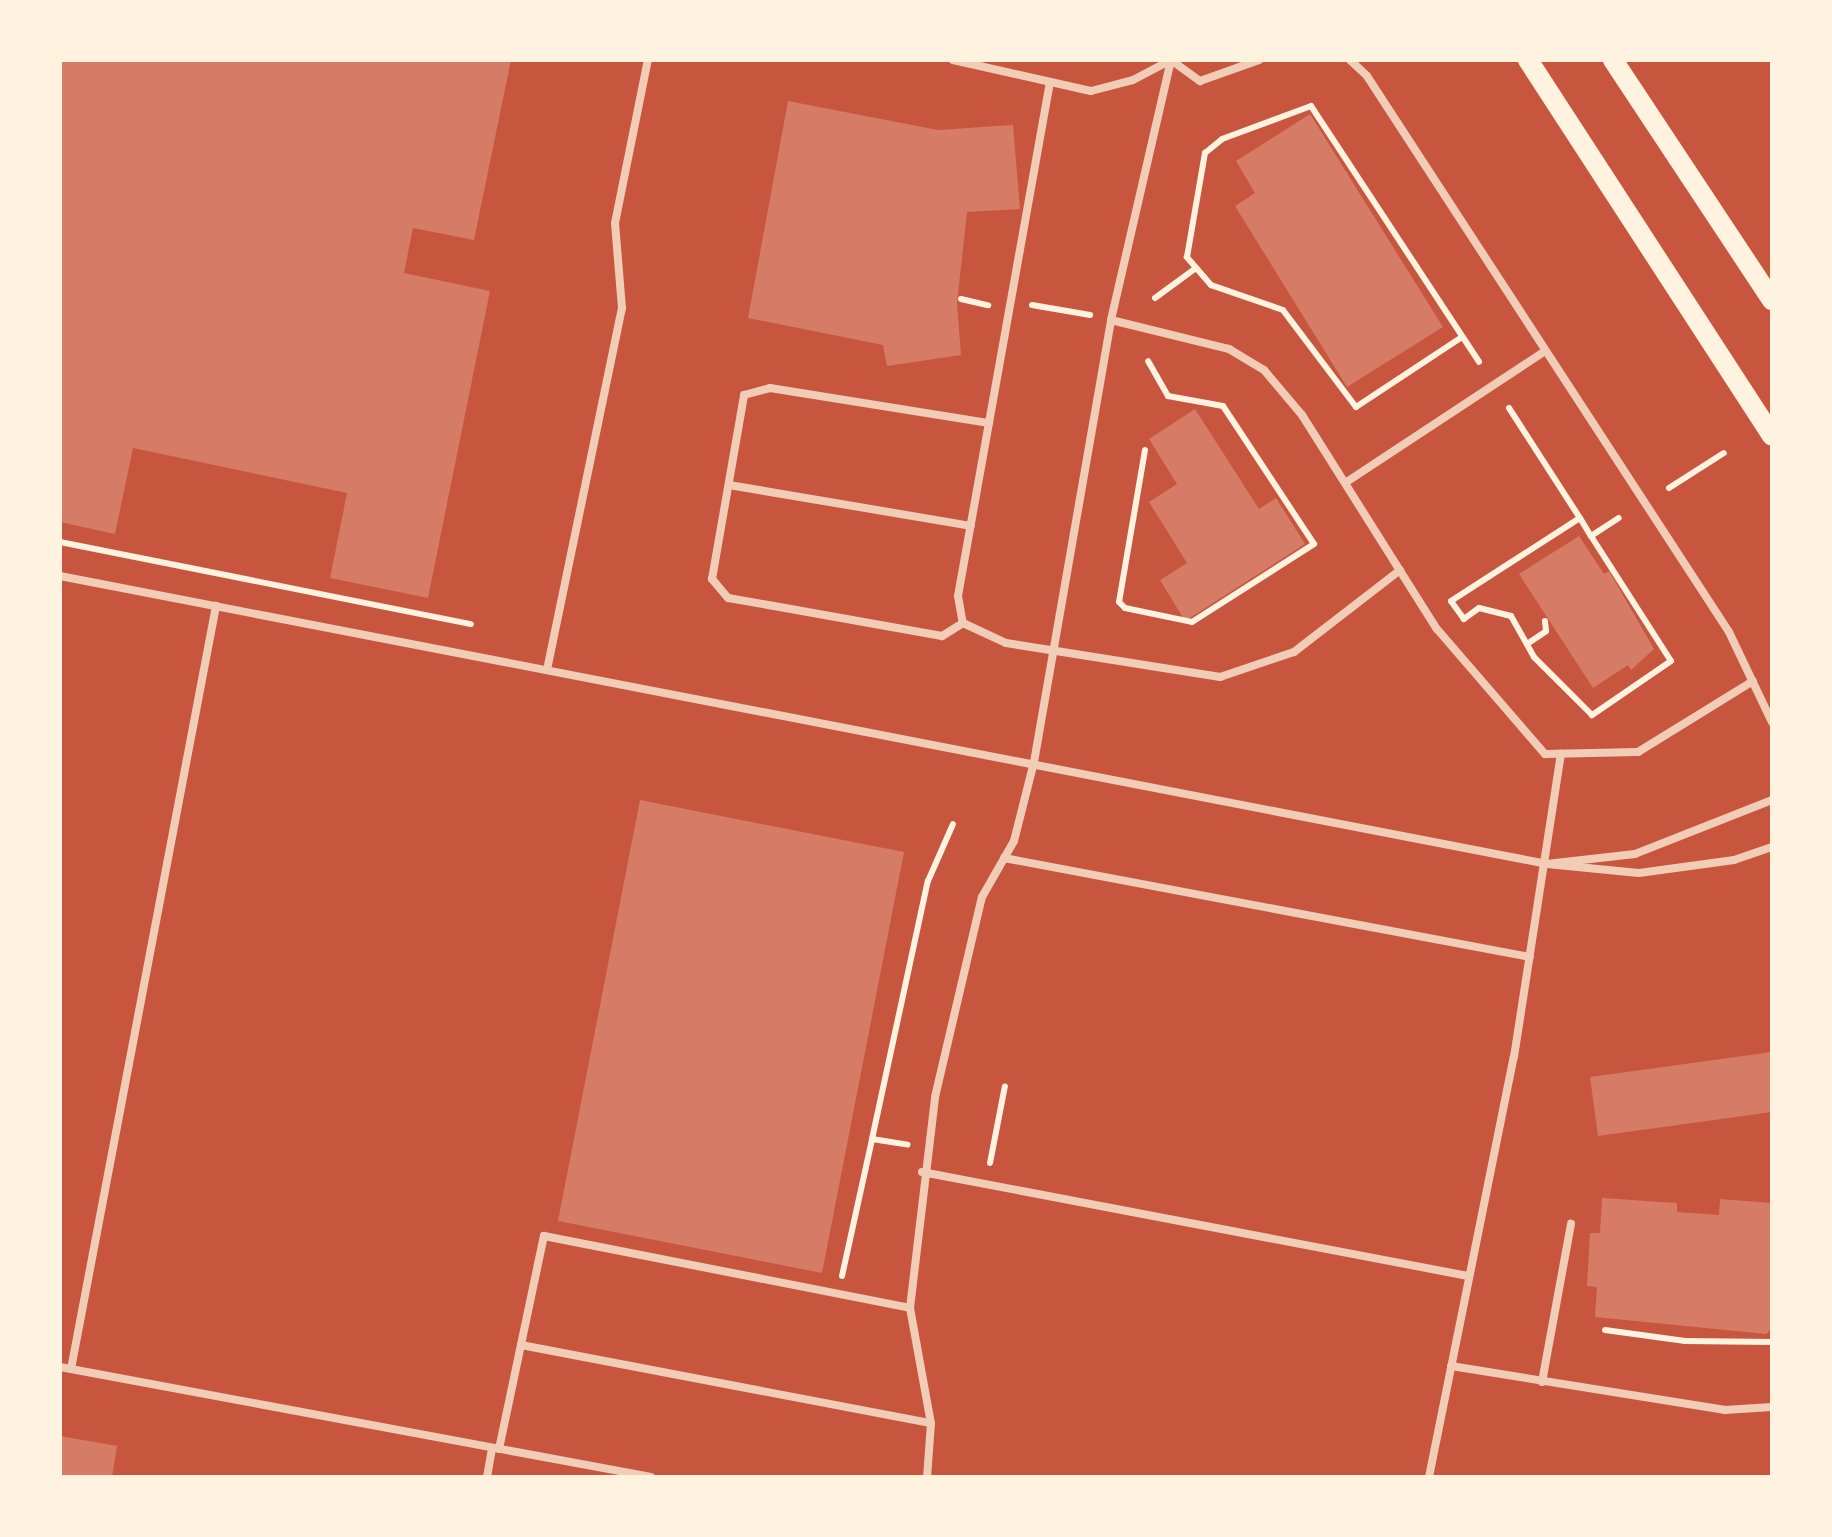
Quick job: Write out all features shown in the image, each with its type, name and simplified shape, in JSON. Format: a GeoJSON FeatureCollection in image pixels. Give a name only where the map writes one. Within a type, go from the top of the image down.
{"type":"FeatureCollection","features":[{"type":"Feature","properties":{"kind":"main road"},"geometry":{"type":"LineString","coordinates":[[1528,60],[1772,436]]}},
{"type":"Feature","properties":{"kind":"main road"},"geometry":{"type":"LineString","coordinates":[[1613,60],[1772,300]]}},
{"type":"Feature","properties":{"kind":"lane"},"geometry":{"type":"LineString","coordinates":[[548,666],[622,308],[615,223],[648,60]]}},
{"type":"Feature","properties":{"kind":"lane"},"geometry":{"type":"LineString","coordinates":[[953,60],[1090,91],[1133,80],[1171,60]]}},
{"type":"Feature","properties":{"kind":"lane"},"geometry":{"type":"LineString","coordinates":[[1171,60],[1200,81],[1259,60]]}},
{"type":"Feature","properties":{"kind":"lane"},"geometry":{"type":"LineString","coordinates":[[928,1477],[931,1424],[910,1308],[922,1172],[982,897],[1004,858],[1034,762],[1110,320],[1171,60]]}},
{"type":"Feature","properties":{"kind":"lane"},"geometry":{"type":"LineString","coordinates":[[1350,60],[1729,632],[1772,722]]}},
{"type":"Feature","properties":{"kind":"lane"},"geometry":{"type":"LineString","coordinates":[[963,623],[958,596],[1050,82]]}},
{"type":"Feature","properties":{"kind":"lane"},"geometry":{"type":"LineString","coordinates":[[1110,320],[1230,349],[1264,370],[1345,483],[1437,629],[1545,754],[1638,752],[1753,682]]}},
{"type":"Feature","properties":{"kind":"lane"},"geometry":{"type":"LineString","coordinates":[[1345,483],[1545,350]]}},
{"type":"Feature","properties":{"kind":"lane"},"geometry":{"type":"LineString","coordinates":[[963,623],[942,636],[728,598],[712,578],[744,395],[770,388],[989,423]]}},
{"type":"Feature","properties":{"kind":"lane"},"geometry":{"type":"LineString","coordinates":[[729,485],[970,526]]}},
{"type":"Feature","properties":{"kind":"lane"},"geometry":{"type":"LineString","coordinates":[[963,623],[1006,643],[1054,647],[1220,678],[1294,652],[1400,570]]}},
{"type":"Feature","properties":{"kind":"lane"},"geometry":{"type":"LineString","coordinates":[[60,576],[548,666],[1547,864],[1639,873],[1734,860],[1772,847]]}},
{"type":"Feature","properties":{"kind":"lane"},"geometry":{"type":"LineString","coordinates":[[72,1370],[216,606]]}},
{"type":"Feature","properties":{"kind":"lane"},"geometry":{"type":"LineString","coordinates":[[1430,1477],[1547,864],[1560,754]]}},
{"type":"Feature","properties":{"kind":"lane"},"geometry":{"type":"LineString","coordinates":[[1547,864],[1635,854],[1772,800]]}},
{"type":"Feature","properties":{"kind":"lane"},"geometry":{"type":"LineString","coordinates":[[1004,858],[1530,957]]}},
{"type":"Feature","properties":{"kind":"lane"},"geometry":{"type":"LineString","coordinates":[[922,1172],[1468,1276]]}},
{"type":"Feature","properties":{"kind":"lane"},"geometry":{"type":"LineString","coordinates":[[1542,1382],[1571,1224]]}},
{"type":"Feature","properties":{"kind":"lane"},"geometry":{"type":"LineString","coordinates":[[486,1477],[521,1345],[544,1236],[910,1308]]}},
{"type":"Feature","properties":{"kind":"lane"},"geometry":{"type":"LineString","coordinates":[[521,1345],[931,1424]]}},
{"type":"Feature","properties":{"kind":"lane"},"geometry":{"type":"LineString","coordinates":[[1451,1366],[1725,1410],[1772,1407]]}},
{"type":"Feature","properties":{"kind":"lane"},"geometry":{"type":"LineString","coordinates":[[60,1367],[651,1477]]}},
{"type":"Feature","properties":{"kind":"path"},"geometry":{"type":"LineString","coordinates":[[1462,337],[1356,407],[1283,310],[1211,285],[1187,257],[1205,153],[1222,138],[1310,106],[1479,362]]}},
{"type":"Feature","properties":{"kind":"path"},"geometry":{"type":"LineString","coordinates":[[1155,298],[1196,268]]}},
{"type":"Feature","properties":{"kind":"path"},"geometry":{"type":"LineString","coordinates":[[960,299],[988,305]]}},
{"type":"Feature","properties":{"kind":"path"},"geometry":{"type":"LineString","coordinates":[[1032,305],[1090,315]]}},
{"type":"Feature","properties":{"kind":"path"},"geometry":{"type":"LineString","coordinates":[[1145,450],[1119,602],[1126,608],[1192,622],[1314,544],[1224,406],[1168,396],[1148,361]]}},
{"type":"Feature","properties":{"kind":"path"},"geometry":{"type":"LineString","coordinates":[[1508,408],[1580,518],[1671,661],[1592,714],[1527,644],[1511,616],[1479,608],[1464,619],[1451,601],[1580,518]]}},
{"type":"Feature","properties":{"kind":"path"},"geometry":{"type":"LineString","coordinates":[[1670,488],[1724,453]]}},
{"type":"Feature","properties":{"kind":"path"},"geometry":{"type":"LineString","coordinates":[[1591,536],[1619,518]]}},
{"type":"Feature","properties":{"kind":"path"},"geometry":{"type":"LineString","coordinates":[[60,542],[471,624]]}},
{"type":"Feature","properties":{"kind":"path"},"geometry":{"type":"LineString","coordinates":[[1527,644],[1546,631],[1544,621]]}},
{"type":"Feature","properties":{"kind":"path"},"geometry":{"type":"LineString","coordinates":[[838,1294],[928,881],[952,824]]}},
{"type":"Feature","properties":{"kind":"path"},"geometry":{"type":"LineString","coordinates":[[990,1165],[1005,1086]]}},
{"type":"Feature","properties":{"kind":"path"},"geometry":{"type":"LineString","coordinates":[[872,1139],[909,1145]]}},
{"type":"Feature","properties":{"kind":"path"},"geometry":{"type":"LineString","coordinates":[[1605,1330],[1685,1341],[1772,1342]]}},
{"type":"Feature","properties":{"kind":"building"},"geometry":{"type":"Polygon","coordinates":[[[60,60],[511,60],[474,240],[413,228],[404,273],[490,291],[428,598],[330,578],[347,493],[133,448],[115,534],[60,522],[60,60]]]}},
{"type":"Feature","properties":{"kind":"building"},"geometry":{"type":"Polygon","coordinates":[[[788,101],[938,130],[1013,125],[1020,209],[967,212],[957,303],[961,355],[887,366],[883,345],[748,318],[788,101]]]}},
{"type":"Feature","properties":{"kind":"building"},"geometry":{"type":"Polygon","coordinates":[[[1310,114],[1443,327],[1347,387],[1235,206],[1255,193],[1236,161],[1310,114]]]}},
{"type":"Feature","properties":{"kind":"building"},"geometry":{"type":"Polygon","coordinates":[[[1195,409],[1259,509],[1276,498],[1305,544],[1185,621],[1160,580],[1187,563],[1149,502],[1177,484],[1149,439],[1195,409]]]}},
{"type":"Feature","properties":{"kind":"building"},"geometry":{"type":"Polygon","coordinates":[[[1579,536],[1604,574],[1609,571],[1654,649],[1631,670],[1628,665],[1593,688],[1519,574],[1579,536]]]}},
{"type":"Feature","properties":{"kind":"building"},"geometry":{"type":"Polygon","coordinates":[[[640,800],[904,852],[822,1273],[558,1221],[640,800]]]}},
{"type":"Feature","properties":{"kind":"building"},"geometry":{"type":"Polygon","coordinates":[[[1772,1052],[1772,1112],[1598,1136],[1590,1077],[1772,1052]]]}},
{"type":"Feature","properties":{"kind":"building"},"geometry":{"type":"Polygon","coordinates":[[[1602,1198],[1677,1203],[1677,1212],[1719,1215],[1720,1199],[1772,1203],[1772,1328],[1766,1334],[1595,1317],[1597,1287],[1587,1286],[1590,1233],[1600,1233],[1602,1198]]]}},
{"type":"Feature","properties":{"kind":"building"},"geometry":{"type":"Polygon","coordinates":[[[60,1436],[117,1446],[112,1477],[60,1477],[60,1436]]]}}]}
